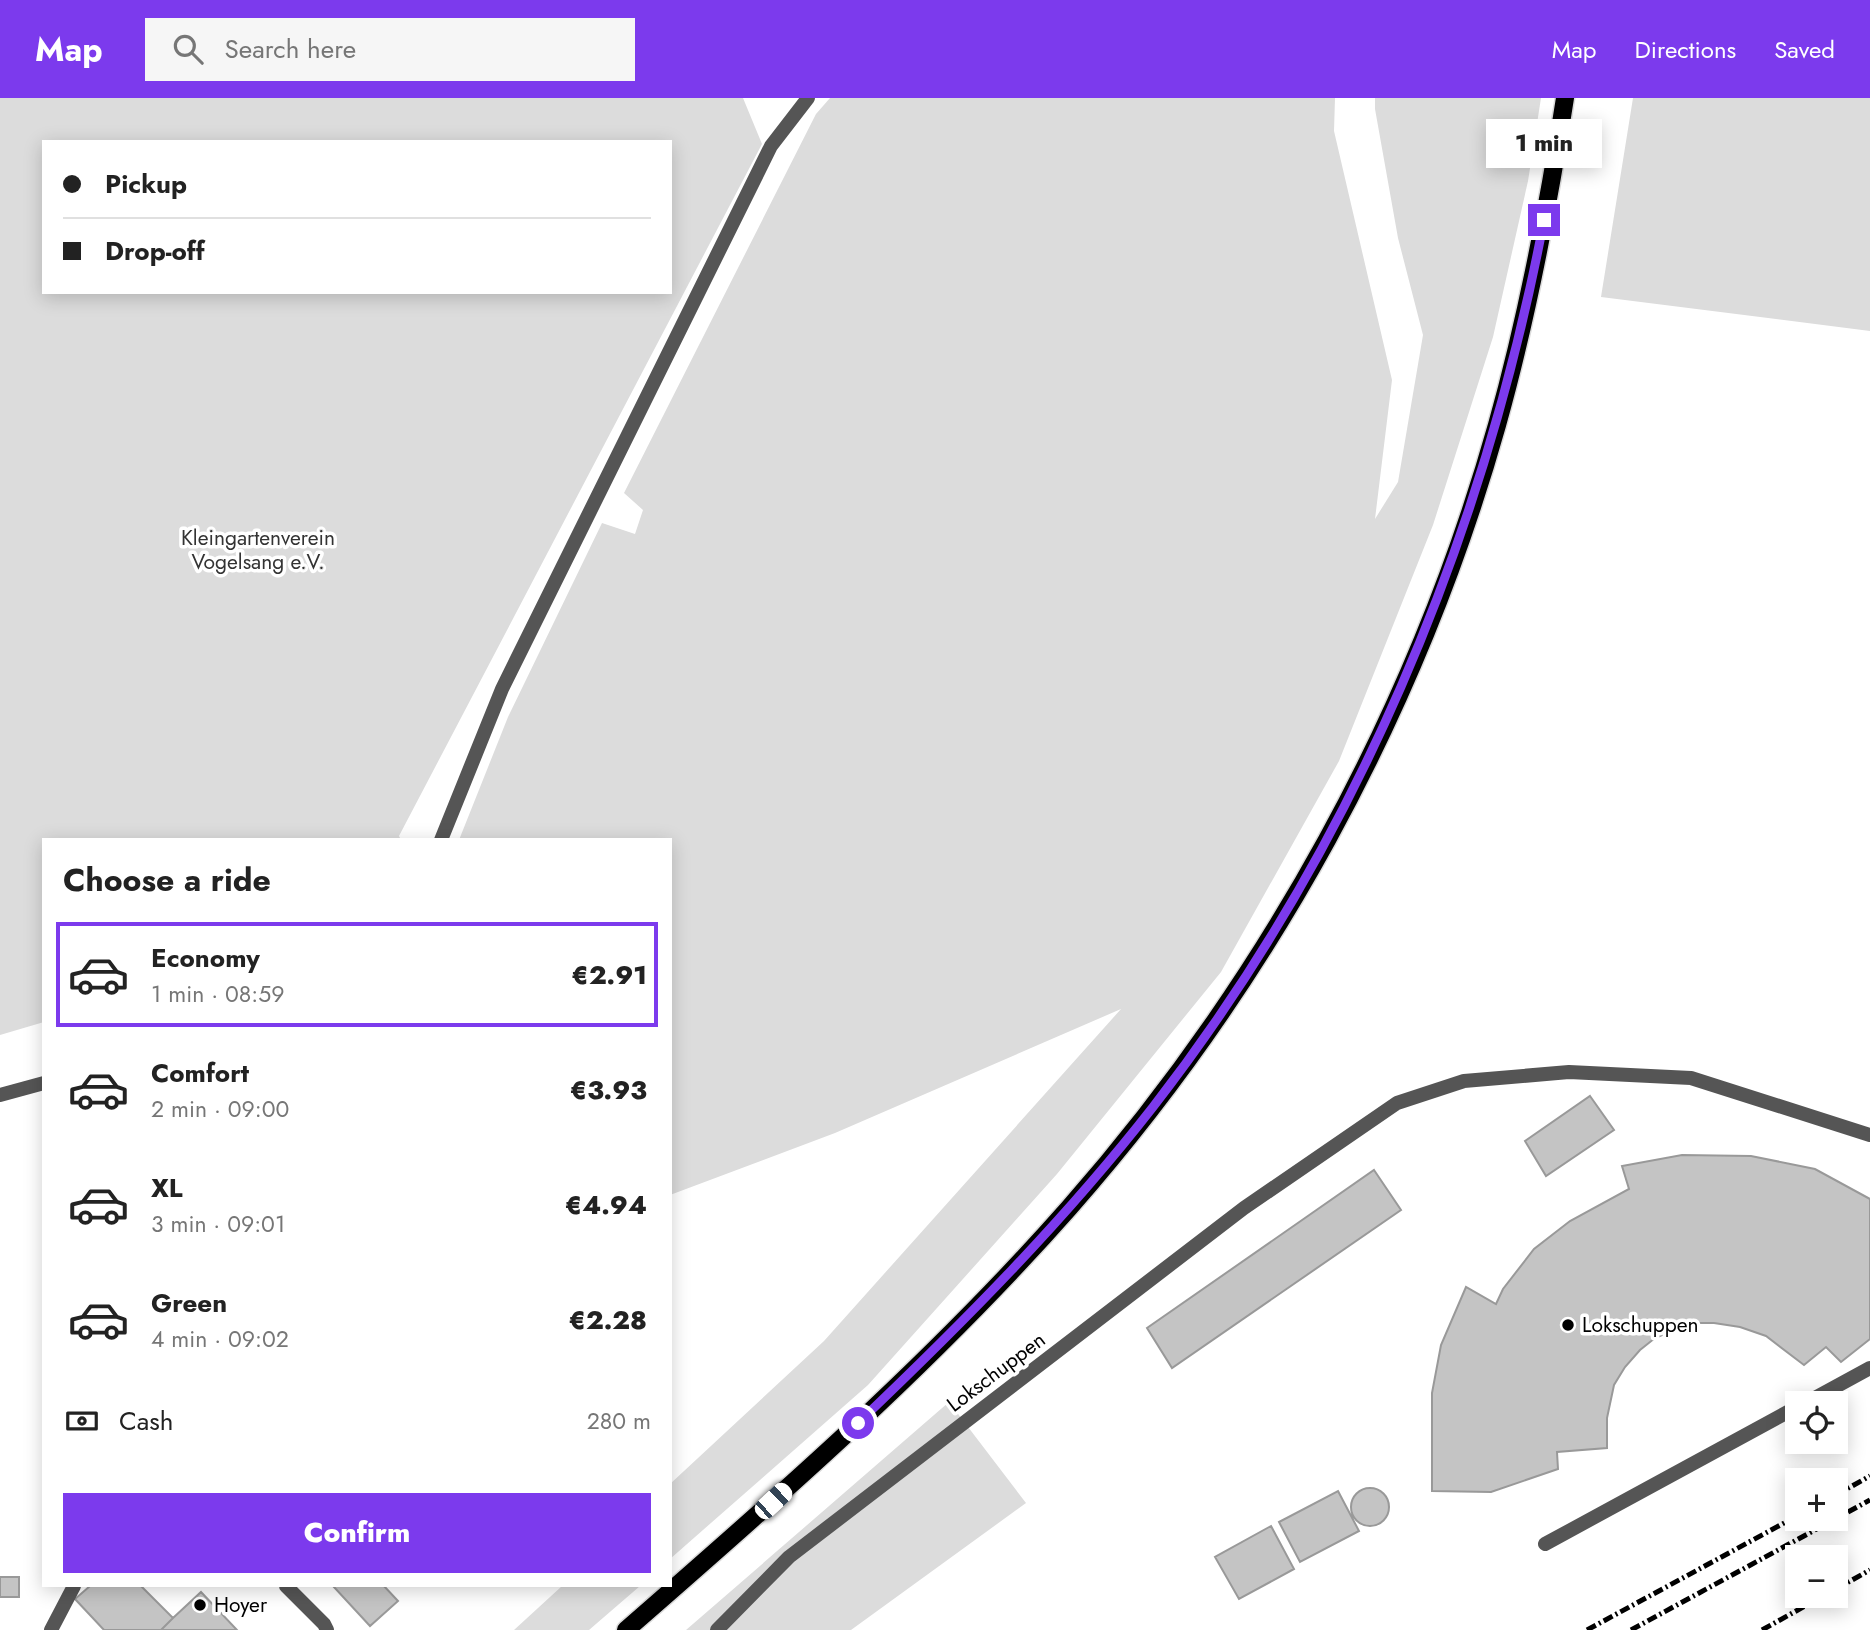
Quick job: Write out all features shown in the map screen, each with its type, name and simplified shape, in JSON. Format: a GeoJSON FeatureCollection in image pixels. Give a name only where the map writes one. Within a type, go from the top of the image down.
{"type":"FeatureCollection","features":[{"type":"Feature","properties":{"kind":"main road"},"geometry":{"type":"LineString","coordinates":[[626,1630],[765,1509],[858,1423],[1018,1265],[1071,1206],[1153,1106],[1223,1009],[1279,924],[1332,829],[1406,678],[1441,594],[1496,427],[1516,352],[1565,98]]}},
{"type":"Feature","properties":{"kind":"street"},"geometry":{"type":"LineString","coordinates":[[441,838],[502,689],[771,146],[808,98]]}},
{"type":"Feature","properties":{"kind":"street","name":"Lokschuppen"},"geometry":{"type":"LineString","coordinates":[[717,1630],[789,1556],[1244,1208],[1397,1103],[1464,1081],[1569,1072],[1691,1078],[1870,1135]]}},
{"type":"Feature","properties":{"kind":"street"},"geometry":{"type":"LineString","coordinates":[[0,1094],[42,1084]]}},
{"type":"Feature","properties":{"kind":"street"},"geometry":{"type":"LineString","coordinates":[[1828,1391],[1870,1368]]}},
{"type":"Feature","properties":{"kind":"street"},"geometry":{"type":"LineString","coordinates":[[1545,1544],[1785,1414]]}},
{"type":"Feature","properties":{"kind":"street"},"geometry":{"type":"LineString","coordinates":[[51,1630],[73,1587]]}},
{"type":"Feature","properties":{"kind":"street"},"geometry":{"type":"LineString","coordinates":[[287,1587],[327,1630]]}},
{"type":"Feature","properties":{"kind":"green space","name":"Kleingartenverein Vogelsang e.V."},"geometry":{"type":"Polygon","coordinates":[[[0,98],[743,98],[762,144],[400,838],[42,838],[42,1023],[0,1035],[0,98]]]}},
{"type":"Feature","properties":{"kind":"green space"},"geometry":{"type":"Polygon","coordinates":[[[830,98],[1335,98],[1334,131],[1392,380],[1375,519],[1398,482],[1423,335],[1398,238],[1375,98],[1541,98],[1528,181],[1493,337],[1433,525],[1339,761],[1221,972],[1057,1174],[868,1385],[672,1557],[672,1482],[824,1341],[1121,1009],[835,1133],[672,1194],[672,838],[460,838],[508,717],[602,523],[635,534],[643,510],[624,493],[816,114],[830,98]]]}},
{"type":"Feature","properties":{"kind":"green space"},"geometry":{"type":"Polygon","coordinates":[[[1633,98],[1870,98],[1870,331],[1601,297],[1633,98]]]}},
{"type":"Feature","properties":{"kind":"green space"},"geometry":{"type":"Polygon","coordinates":[[[949,1402],[1026,1503],[851,1630],[686,1630],[949,1402]]]}},
{"type":"Feature","properties":{"kind":"green space"},"geometry":{"type":"Polygon","coordinates":[[[561,1587],[639,1587],[589,1630],[514,1630],[561,1587]]]}},
{"type":"Feature","properties":{"kind":"building"},"geometry":{"type":"Polygon","coordinates":[[[1590,1096],[1614,1130],[1546,1176],[1525,1141],[1590,1096]]]}},
{"type":"Feature","properties":{"kind":"building","name":"Lokschuppen"},"geometry":{"type":"Polygon","coordinates":[[[1682,1155],[1751,1156],[1815,1169],[1870,1199],[1870,1339],[1841,1362],[1826,1347],[1804,1365],[1766,1336],[1740,1327],[1691,1323],[1655,1338],[1625,1367],[1614,1385],[1607,1418],[1607,1448],[1557,1452],[1558,1469],[1491,1492],[1432,1491],[1432,1393],[1441,1345],[1466,1287],[1496,1304],[1503,1289],[1534,1249],[1570,1221],[1629,1189],[1622,1166],[1682,1155]]]}},
{"type":"Feature","properties":{"kind":"building"},"geometry":{"type":"Polygon","coordinates":[[[1374,1170],[1401,1210],[1172,1368],[1147,1328],[1374,1170]]]}},
{"type":"Feature","properties":{"kind":"building"},"geometry":{"type":"Polygon","coordinates":[[[1370,1488],[1384,1493],[1389,1507],[1384,1521],[1370,1526],[1356,1521],[1351,1507],[1356,1493],[1370,1488]]]}},
{"type":"Feature","properties":{"kind":"building"},"geometry":{"type":"Polygon","coordinates":[[[1338,1491],[1359,1531],[1300,1562],[1279,1522],[1338,1491]]]}},
{"type":"Feature","properties":{"kind":"building"},"geometry":{"type":"Polygon","coordinates":[[[1271,1526],[1294,1569],[1239,1599],[1215,1557],[1271,1526]]]}},
{"type":"Feature","properties":{"kind":"building"},"geometry":{"type":"Polygon","coordinates":[[[0,1577],[19,1577],[19,1597],[0,1597],[0,1577]]]}},
{"type":"Feature","properties":{"kind":"building"},"geometry":{"type":"Polygon","coordinates":[[[89,1587],[142,1587],[173,1618],[161,1630],[104,1630],[75,1599],[89,1587]]]}},
{"type":"Feature","properties":{"kind":"building"},"geometry":{"type":"Polygon","coordinates":[[[334,1587],[385,1587],[398,1601],[370,1626],[334,1587]]]}},
{"type":"Feature","properties":{"kind":"building","name":"Hoyer"},"geometry":{"type":"Polygon","coordinates":[[[201,1592],[237,1630],[161,1630],[173,1618],[201,1592]]]}},
{"type":"Feature","properties":{"kind":"railway"},"geometry":{"type":"LineString","coordinates":[[1848,1488],[1870,1476]]}},
{"type":"Feature","properties":{"kind":"railway"},"geometry":{"type":"LineString","coordinates":[[1631,1630],[1870,1500]]}},
{"type":"Feature","properties":{"kind":"railway"},"geometry":{"type":"LineString","coordinates":[[1587,1630],[1785,1523]]}},
{"type":"Feature","properties":{"kind":"railway"},"geometry":{"type":"LineString","coordinates":[[1848,1582],[1870,1570]]}},
{"type":"Feature","properties":{"kind":"railway"},"geometry":{"type":"LineString","coordinates":[[1762,1630],[1801,1608]]}},
{"type":"Feature","properties":{"kind":"place","name":"Lokschuppen"},"geometry":{"type":"Point","coordinates":[1568,1325]}},
{"type":"Feature","properties":{"kind":"place","name":"Hoyer"},"geometry":{"type":"Point","coordinates":[200,1605]}},
{"type":"Feature","properties":{"kind":"route"},"geometry":{"type":"LineString","coordinates":[[858,1423],[1018,1265],[1122,1146],[1185,1065],[1231,998],[1303,882],[1363,770],[1441,594],[1496,427],[1516,352],[1544,220]]}}]}
